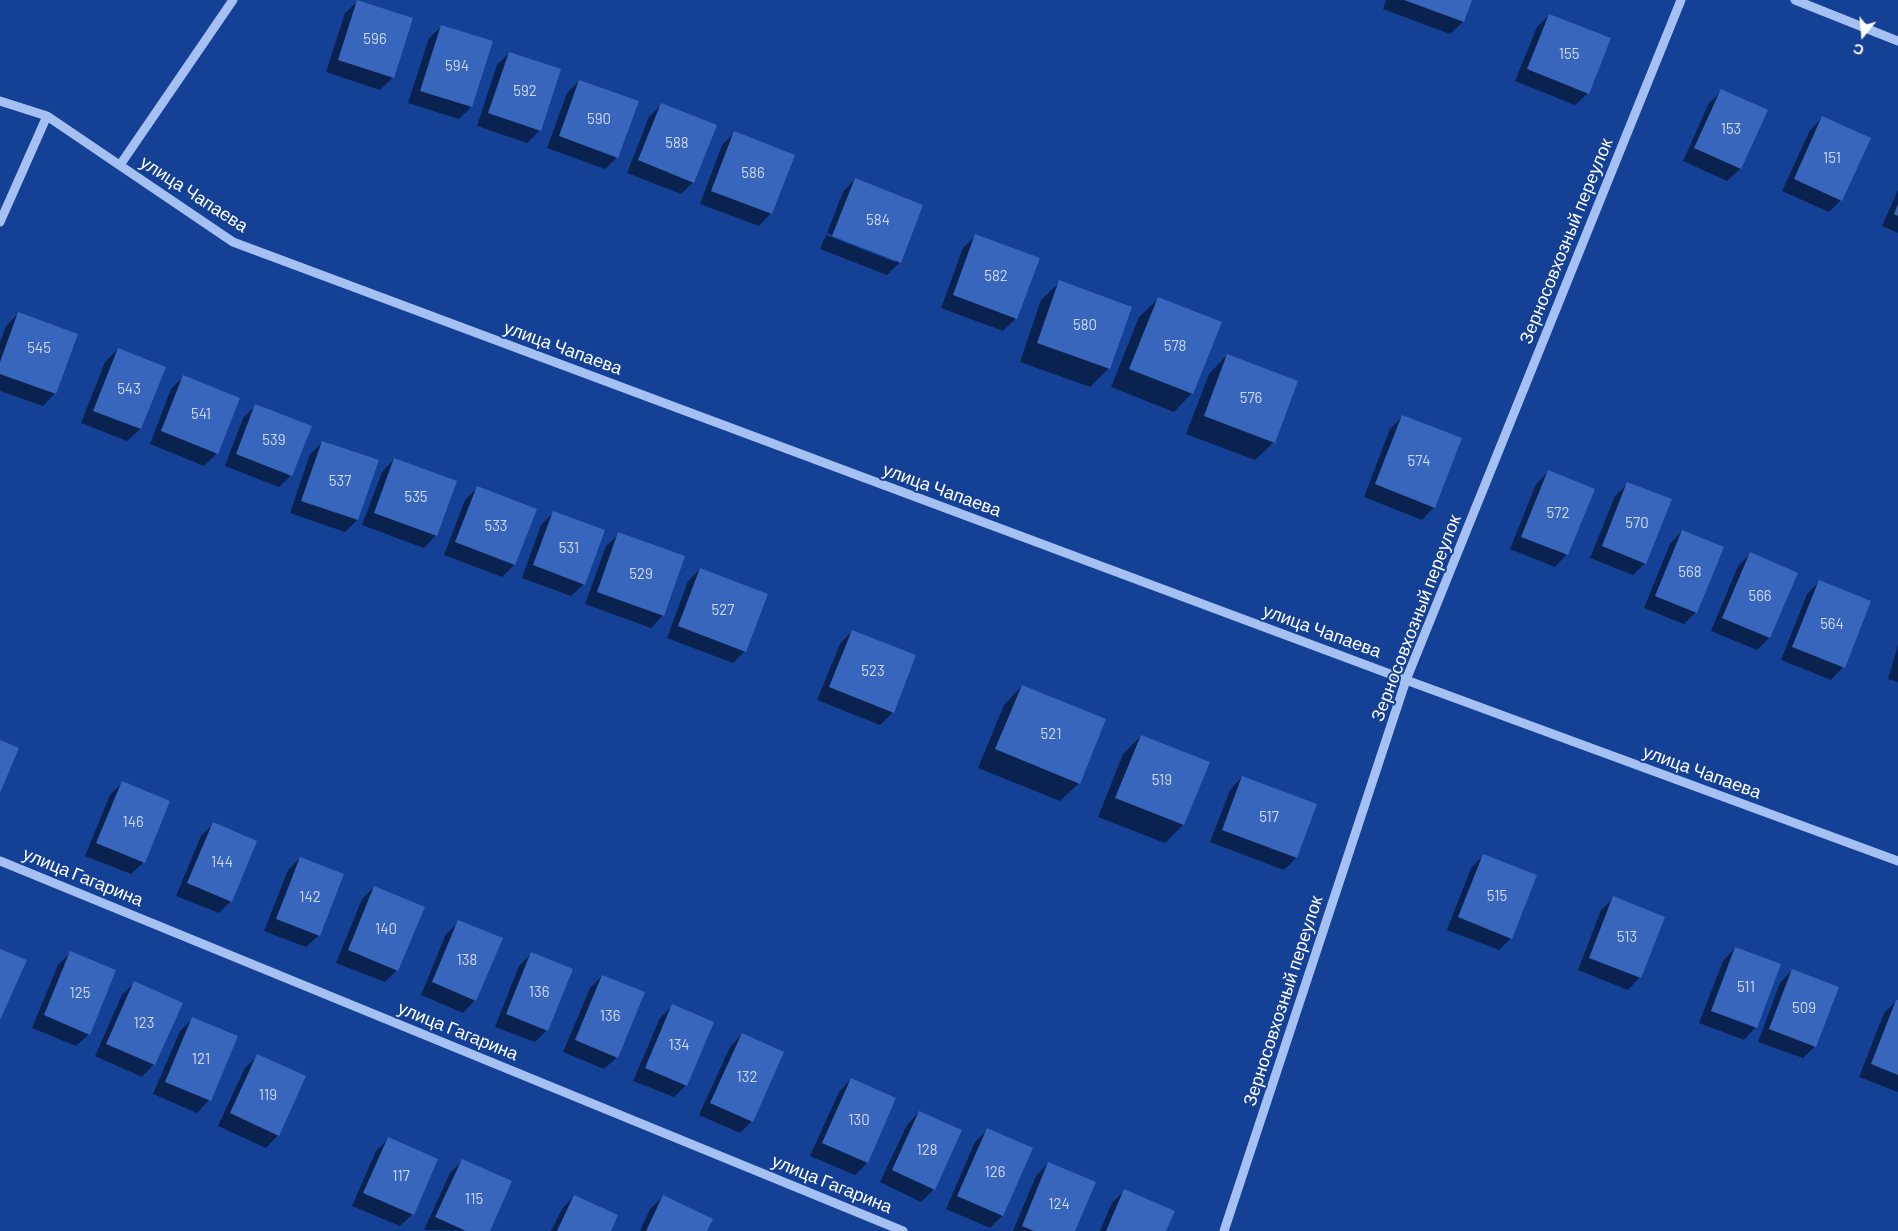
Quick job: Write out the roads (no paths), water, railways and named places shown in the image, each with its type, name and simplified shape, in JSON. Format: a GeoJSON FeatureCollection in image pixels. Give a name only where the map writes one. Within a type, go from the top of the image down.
{"type":"FeatureCollection","features":[{"type":"Feature","properties":{"kind":"street"},"geometry":{"type":"LineString","coordinates":[[120,165],[234,0]]}},
{"type":"Feature","properties":{"kind":"street","name":"Зерносовхозный переулок"},"geometry":{"type":"LineString","coordinates":[[1224,1231],[1406,680],[1681,0]]}},
{"type":"Feature","properties":{"kind":"street"},"geometry":{"type":"LineString","coordinates":[[1795,0],[1898,41]]}},
{"type":"Feature","properties":{"kind":"street","name":"улица Чапаева"},"geometry":{"type":"LineString","coordinates":[[0,101],[47,116],[233,242],[1406,680],[1898,861]]}},
{"type":"Feature","properties":{"kind":"street"},"geometry":{"type":"LineString","coordinates":[[0,222],[47,116]]}},
{"type":"Feature","properties":{"kind":"street","name":"улица Гагарина"},"geometry":{"type":"LineString","coordinates":[[0,861],[903,1231]]}}]}
